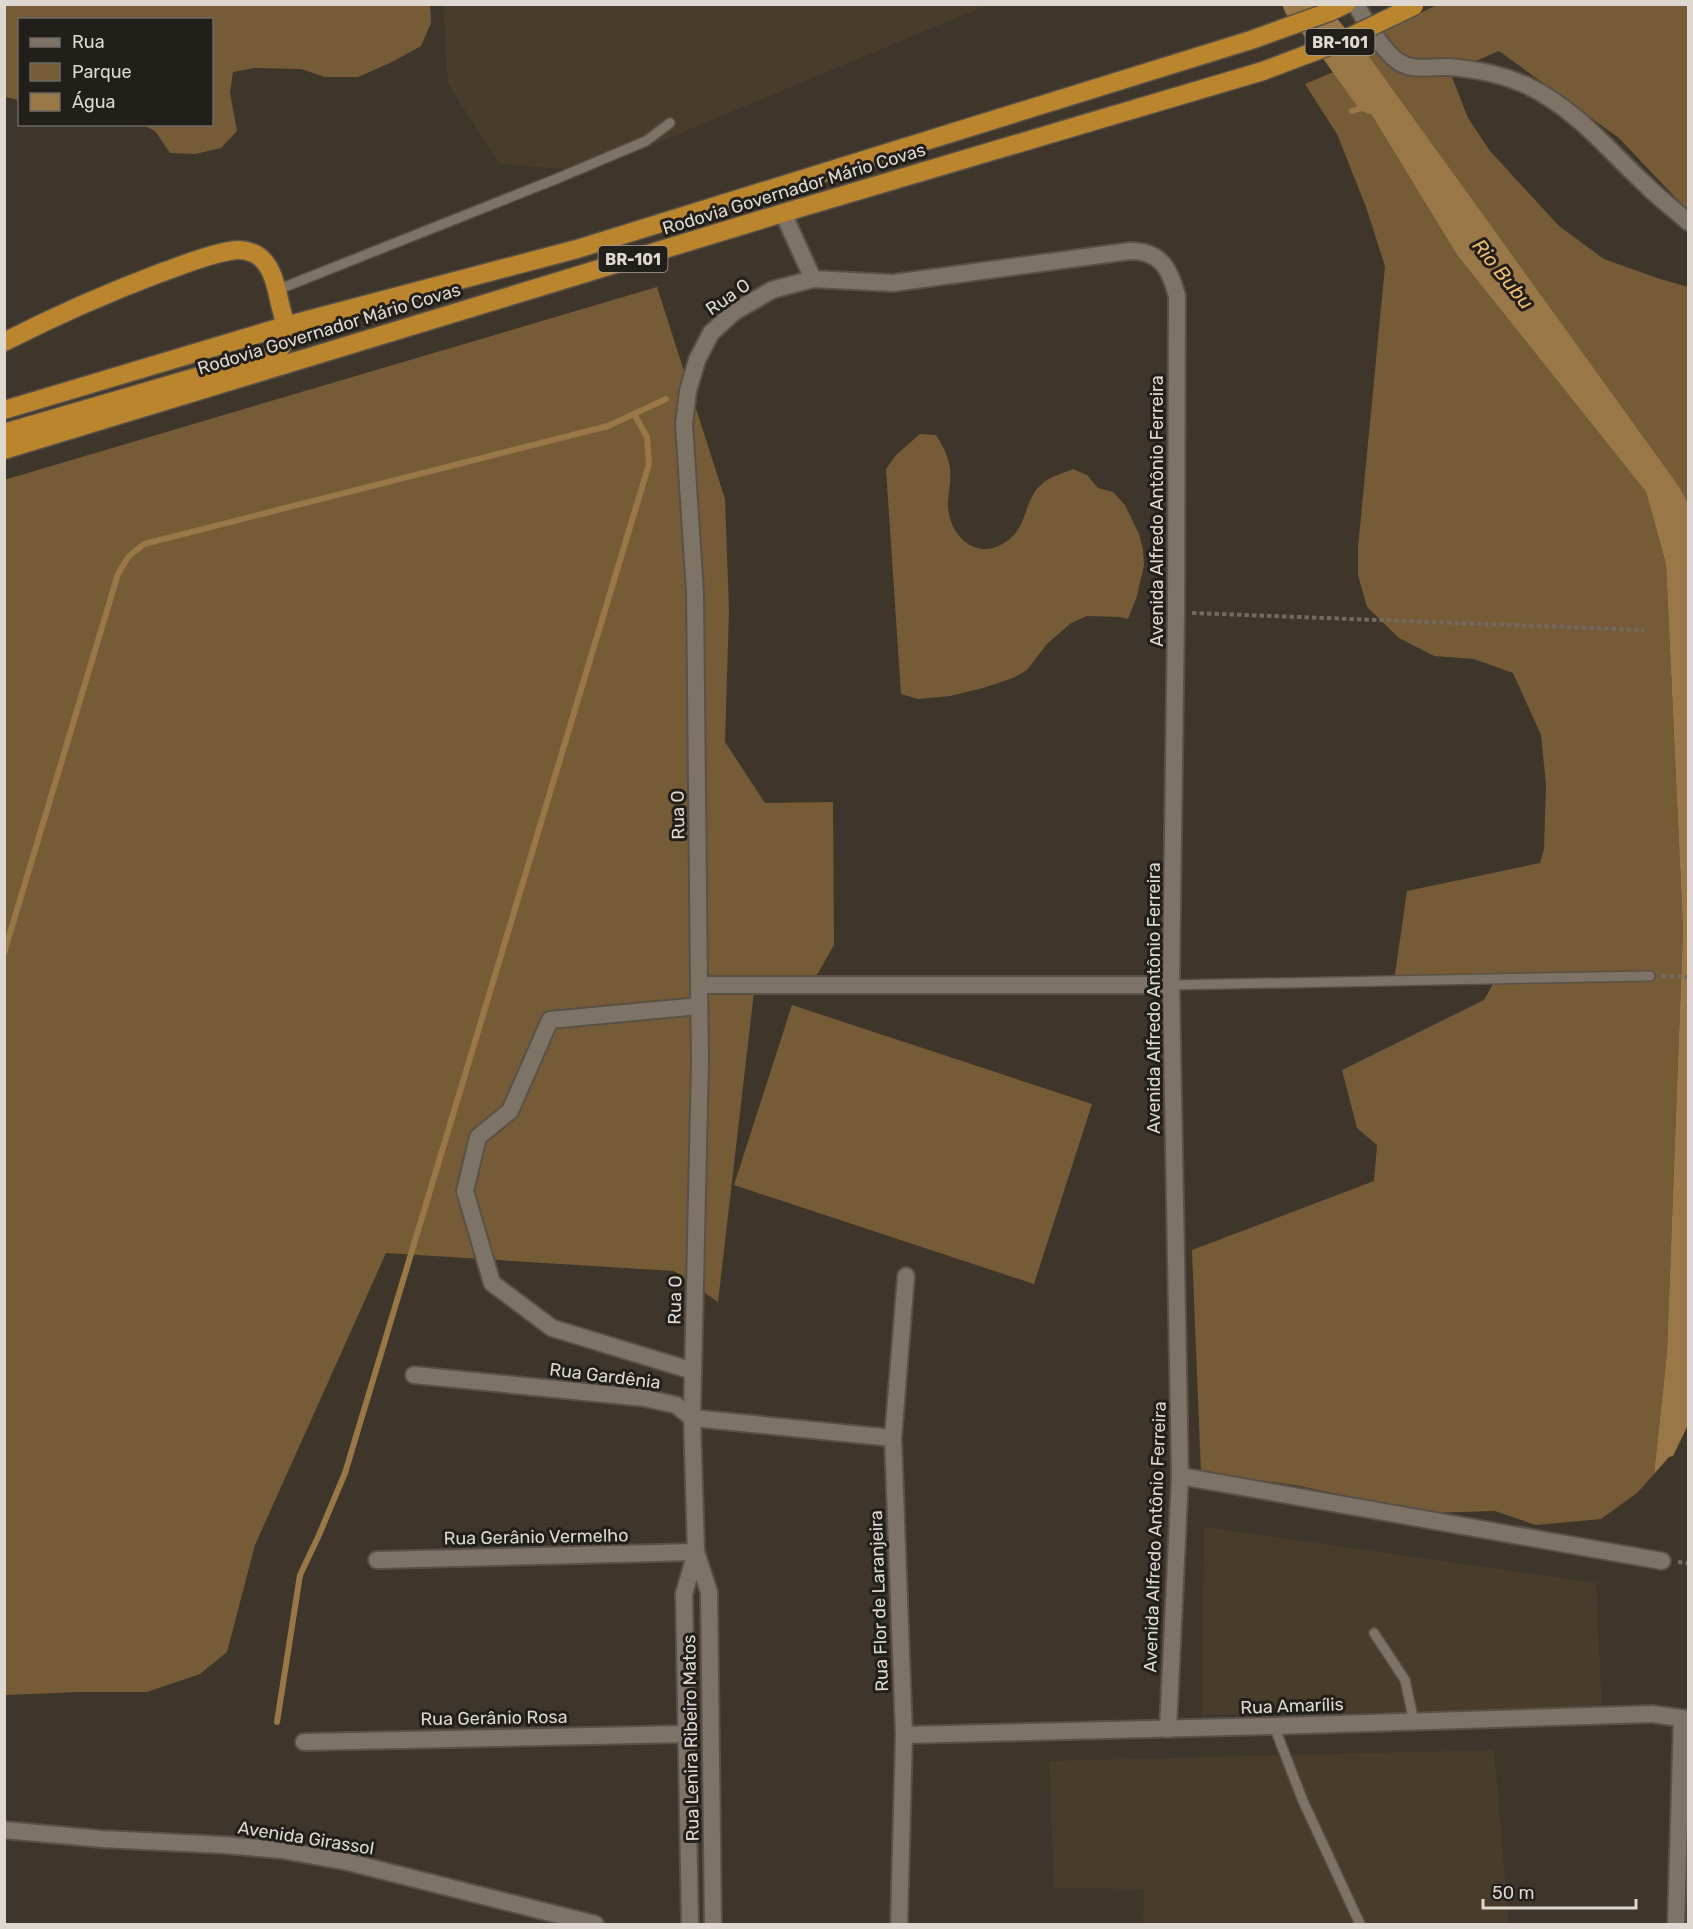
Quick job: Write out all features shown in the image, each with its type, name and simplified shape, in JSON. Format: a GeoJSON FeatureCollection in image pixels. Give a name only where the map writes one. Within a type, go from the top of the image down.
{"type":"FeatureCollection","features":[{"type":"Feature","properties":{"kind":"highway","name":"Rodovia Governador Mário Covas"},"geometry":{"type":"LineString","coordinates":[[4,410],[285,327],[577,249],[1251,40],[1346,4]]}},
{"type":"Feature","properties":{"kind":"highway","name":"Rodovia Governador Mário Covas"},"geometry":{"type":"LineString","coordinates":[[4,450],[783,213],[1263,71],[1337,43],[1415,5]]}},
{"type":"Feature","properties":{"kind":"highway"},"geometry":{"type":"LineString","coordinates":[[4,342],[141,280],[203,257],[232,250],[244,250],[261,258],[268,265],[277,290],[285,327],[285,342],[275,354],[4,433]]}},
{"type":"Feature","properties":{"kind":"street"},"geometry":{"type":"LineString","coordinates":[[1355,4],[1388,52],[1407,67],[1449,67],[1498,75],[1529,86],[1559,105],[1590,129],[1648,188],[1689,222]]}},
{"type":"Feature","properties":{"kind":"street"},"geometry":{"type":"LineString","coordinates":[[783,213],[813,279]]}},
{"type":"Feature","properties":{"kind":"street","name":"Rua O"},"geometry":{"type":"LineString","coordinates":[[692,1418],[700,1061],[695,592],[684,424],[688,391],[697,360],[711,333],[734,312],[772,290],[813,279],[893,283],[1130,251],[1143,251],[1155,256],[1167,268]]}},
{"type":"Feature","properties":{"kind":"street","name":"Avenida Alfredo Antônio Ferreira"},"geometry":{"type":"LineString","coordinates":[[1167,268],[1177,296],[1171,985],[1180,1476],[1168,1729]]}},
{"type":"Feature","properties":{"kind":"street"},"geometry":{"type":"LineString","coordinates":[[699,985],[1171,985]]}},
{"type":"Feature","properties":{"kind":"street"},"geometry":{"type":"LineString","coordinates":[[693,1371],[552,1328],[492,1283],[465,1191],[478,1137],[510,1111],[550,1020],[699,1006]]}},
{"type":"Feature","properties":{"kind":"street","name":"Rua Flor de Laranjeira"},"geometry":{"type":"LineString","coordinates":[[899,1924],[904,1735],[893,1438],[906,1276]]}},
{"type":"Feature","properties":{"kind":"street","name":"Rua Gardênia"},"geometry":{"type":"LineString","coordinates":[[414,1374],[645,1398],[676,1405],[692,1418],[893,1438]]}},
{"type":"Feature","properties":{"kind":"street","name":"Rua Lenira Ribeiro Matos"},"geometry":{"type":"LineString","coordinates":[[692,1418],[696,1552],[709,1593],[713,1924]]}},
{"type":"Feature","properties":{"kind":"street"},"geometry":{"type":"LineString","coordinates":[[1180,1476],[1662,1561]]}},
{"type":"Feature","properties":{"kind":"street","name":"Rua Lenira Ribeiro Matos"},"geometry":{"type":"LineString","coordinates":[[690,1924],[684,1594],[696,1552]]}},
{"type":"Feature","properties":{"kind":"street","name":"Rua Gerânio Vermelho"},"geometry":{"type":"LineString","coordinates":[[378,1560],[696,1552]]}},
{"type":"Feature","properties":{"kind":"street","name":"Rua Amarílis"},"geometry":{"type":"LineString","coordinates":[[904,1735],[1652,1714],[1685,1718]]}},
{"type":"Feature","properties":{"kind":"street"},"geometry":{"type":"LineString","coordinates":[[1676,1924],[1685,1718]]}},
{"type":"Feature","properties":{"kind":"street","name":"Rua Gerânio Rosa"},"geometry":{"type":"LineString","coordinates":[[304,1742],[685,1734]]}},
{"type":"Feature","properties":{"kind":"street","name":"Avenida Girassol"},"geometry":{"type":"LineString","coordinates":[[4,1830],[102,1839],[280,1850],[348,1862],[595,1924]]}},
{"type":"Feature","properties":{"kind":"lane"},"geometry":{"type":"LineString","coordinates":[[277,290],[646,141],[670,123]]}},
{"type":"Feature","properties":{"kind":"lane"},"geometry":{"type":"LineString","coordinates":[[1171,985],[1650,976]]}},
{"type":"Feature","properties":{"kind":"lane"},"geometry":{"type":"LineString","coordinates":[[1374,1633],[1405,1680],[1414,1722]]}},
{"type":"Feature","properties":{"kind":"lane"},"geometry":{"type":"LineString","coordinates":[[1274,1726],[1303,1801],[1360,1924]]}},
{"type":"Feature","properties":{"kind":"path"},"geometry":{"type":"LineString","coordinates":[[1176,613],[1644,630]]}},
{"type":"Feature","properties":{"kind":"path"},"geometry":{"type":"LineString","coordinates":[[1674,976],[1689,977]]}},
{"type":"Feature","properties":{"kind":"shaded area"},"geometry":{"type":"Polygon","coordinates":[[[443,5],[987,5],[590,171],[500,164],[448,84],[443,5]]]}},
{"type":"Feature","properties":{"kind":"shaded area"},"geometry":{"type":"Polygon","coordinates":[[[1204,1527],[1596,1583],[1602,1709],[1202,1715],[1204,1527]]]}},
{"type":"Feature","properties":{"kind":"shaded area"},"geometry":{"type":"Polygon","coordinates":[[[1494,1750],[1509,1924],[1143,1924],[1144,1889],[1054,1888],[1049,1761],[1494,1750]]]}},
{"type":"Feature","properties":{"kind":"green space"},"geometry":{"type":"Polygon","coordinates":[[[5,4],[430,4],[431,23],[421,46],[358,77],[325,77],[301,69],[254,68],[233,72],[230,93],[237,131],[221,148],[195,154],[170,153],[155,131],[145,126],[213,126],[213,18],[18,18],[18,100],[5,97],[5,4]]]}},
{"type":"Feature","properties":{"kind":"green space"},"geometry":{"type":"Polygon","coordinates":[[[1437,5],[1688,5],[1688,211],[1619,138],[1499,51],[1450,72],[1468,118],[1490,151],[1559,226],[1604,259],[1688,287],[1688,503],[1680,488],[1344,49],[1437,5]]]}},
{"type":"Feature","properties":{"kind":"green space"},"geometry":{"type":"Polygon","coordinates":[[[1343,68],[1457,255],[1646,492],[1666,564],[1683,929],[1667,1352],[1654,1474],[1637,1493],[1601,1519],[1536,1525],[1495,1511],[1428,1513],[1295,1485],[1201,1473],[1192,1250],[1374,1181],[1377,1145],[1357,1128],[1342,1070],[1484,1000],[1496,979],[1394,981],[1407,891],[1540,863],[1544,849],[1546,784],[1541,735],[1513,673],[1474,659],[1434,656],[1399,638],[1367,607],[1358,575],[1358,548],[1385,266],[1366,207],[1337,134],[1305,84],[1343,68]]]}},
{"type":"Feature","properties":{"kind":"green space"},"geometry":{"type":"Polygon","coordinates":[[[657,287],[725,499],[729,610],[725,742],[765,803],[833,802],[834,945],[806,994],[754,992],[718,1302],[674,1271],[386,1253],[255,1545],[227,1652],[200,1674],[147,1692],[5,1695],[4,480],[657,287]]]}},
{"type":"Feature","properties":{"kind":"green space"},"geometry":{"type":"Polygon","coordinates":[[[920,434],[936,435],[945,451],[950,469],[948,509],[950,517],[956,532],[974,547],[993,548],[1012,537],[1036,490],[1046,481],[1073,469],[1087,475],[1098,488],[1113,492],[1125,505],[1139,534],[1143,550],[1144,565],[1137,596],[1128,619],[1087,616],[1071,623],[1047,644],[1027,670],[1013,678],[983,688],[950,696],[918,699],[901,694],[886,469],[896,455],[920,434]]]}},
{"type":"Feature","properties":{"kind":"green space"},"geometry":{"type":"Polygon","coordinates":[[[792,1005],[1092,1104],[1034,1284],[734,1185],[792,1005]]]}},
{"type":"Feature","properties":{"kind":"water"},"geometry":{"type":"Polygon","coordinates":[[[1344,49],[1367,54],[1680,488],[1688,503],[1688,1425],[1673,1456],[1669,1457],[1654,1474],[1667,1352],[1683,929],[1666,564],[1646,492],[1457,255],[1343,68],[1344,49]]]}},
{"type":"Feature","properties":{"kind":"waterway","name":"Rio Bubu"},"geometry":{"type":"LineString","coordinates":[[1301,4],[1334,43],[1372,96]]}},
{"type":"Feature","properties":{"kind":"waterway"},"geometry":{"type":"LineString","coordinates":[[1352,111],[1375,104]]}},
{"type":"Feature","properties":{"kind":"waterway"},"geometry":{"type":"LineString","coordinates":[[4,953],[118,574],[128,557],[144,544],[608,426],[666,399]]}},
{"type":"Feature","properties":{"kind":"waterway"},"geometry":{"type":"LineString","coordinates":[[277,1722],[300,1575],[345,1473],[649,464],[647,437],[634,414]]}}]}
